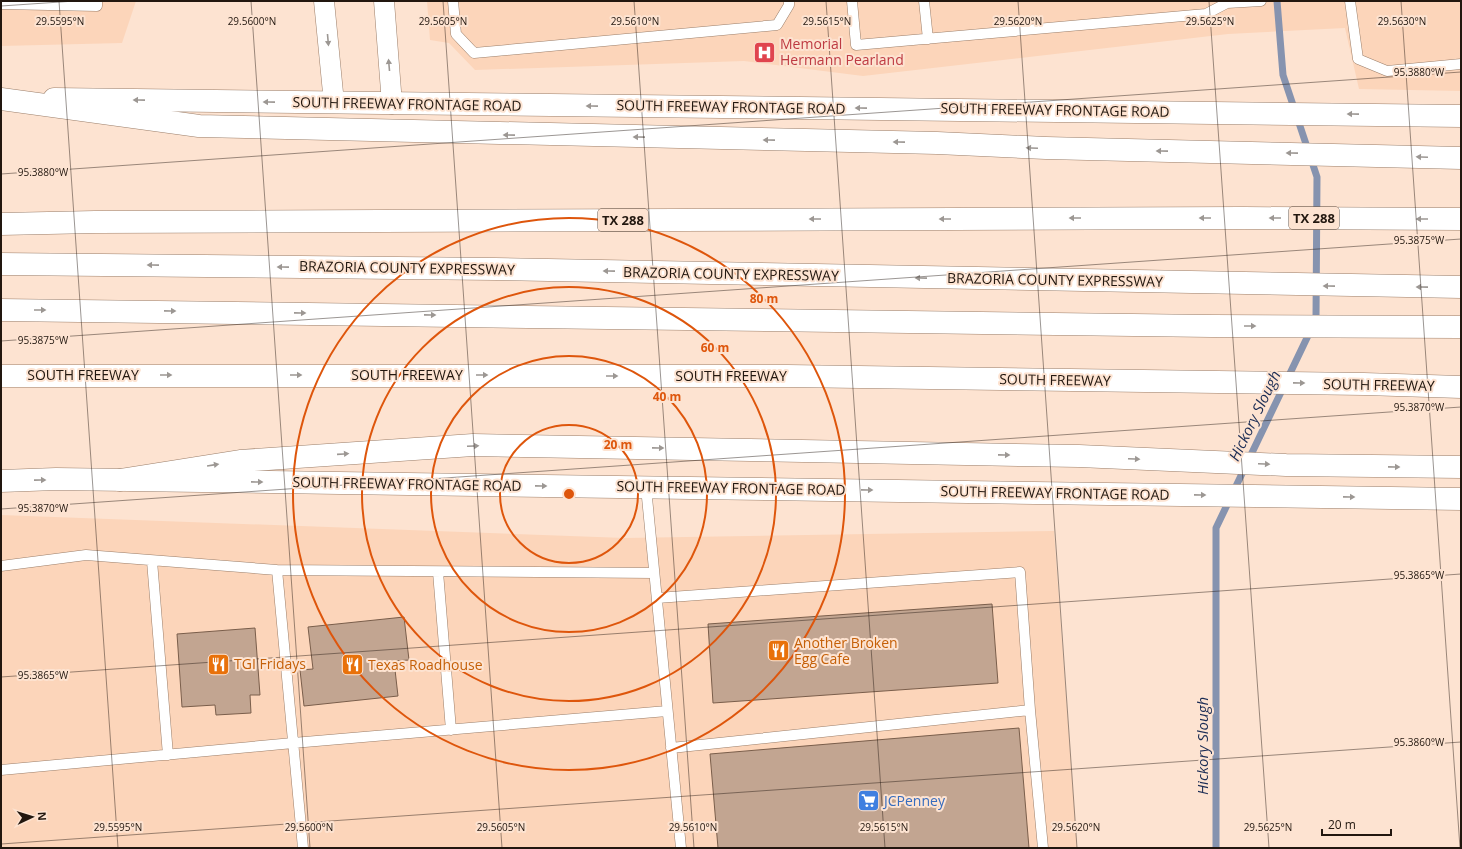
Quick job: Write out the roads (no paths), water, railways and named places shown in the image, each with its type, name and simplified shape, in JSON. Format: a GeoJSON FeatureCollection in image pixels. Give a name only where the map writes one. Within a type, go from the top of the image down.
{"type":"FeatureCollection","features":[{"type":"Feature","properties":{"kind":"main road","name":"SOUTH FREEWAY FRONTAGE ROAD"},"geometry":{"type":"LineString","coordinates":[[1,98],[1461,116]]}},
{"type":"Feature","properties":{"kind":"main road"},"geometry":{"type":"LineString","coordinates":[[1,98],[199,126],[938,143],[1046,148],[1461,158]]}},
{"type":"Feature","properties":{"kind":"main road","name":"TX 288"},"geometry":{"type":"LineString","coordinates":[[1,224],[95,222],[1244,218],[1461,219]]}},
{"type":"Feature","properties":{"kind":"main road","name":"BRAZORIA COUNTY EXPRESSWAY"},"geometry":{"type":"LineString","coordinates":[[1,264],[495,269],[1212,284],[1461,287]]}},
{"type":"Feature","properties":{"kind":"main road"},"geometry":{"type":"LineString","coordinates":[[1,310],[1211,326],[1461,327]]}},
{"type":"Feature","properties":{"kind":"main road","name":"SOUTH FREEWAY"},"geometry":{"type":"LineString","coordinates":[[1,376],[788,376],[1364,384],[1461,387]]}},
{"type":"Feature","properties":{"kind":"main road"},"geometry":{"type":"LineString","coordinates":[[120,480],[240,461],[473,445],[1079,456],[1286,465],[1461,467]]}},
{"type":"Feature","properties":{"kind":"main road","name":"SOUTH FREEWAY FRONTAGE ROAD"},"geometry":{"type":"LineString","coordinates":[[1,481],[120,480],[1461,499]]}},
{"type":"Feature","properties":{"kind":"street"},"geometry":{"type":"LineString","coordinates":[[324,1],[334,103]]}},
{"type":"Feature","properties":{"kind":"street"},"geometry":{"type":"LineString","coordinates":[[384,1],[392,104]]}},
{"type":"Feature","properties":{"kind":"lane"},"geometry":{"type":"LineString","coordinates":[[1,4],[97,6],[97,1]]}},
{"type":"Feature","properties":{"kind":"lane"},"geometry":{"type":"LineString","coordinates":[[453,1],[456,34],[474,53],[777,25],[789,5],[789,1]]}},
{"type":"Feature","properties":{"kind":"lane"},"geometry":{"type":"LineString","coordinates":[[852,1],[856,45],[1206,14],[1227,2],[1261,1]]}},
{"type":"Feature","properties":{"kind":"lane"},"geometry":{"type":"LineString","coordinates":[[924,1],[928,39]]}},
{"type":"Feature","properties":{"kind":"lane"},"geometry":{"type":"LineString","coordinates":[[1350,1],[1358,59],[1387,72],[1461,64]]}},
{"type":"Feature","properties":{"kind":"lane"},"geometry":{"type":"LineString","coordinates":[[646,487],[681,848]]}},
{"type":"Feature","properties":{"kind":"lane"},"geometry":{"type":"LineString","coordinates":[[1,566],[86,555],[277,570],[654,573]]}},
{"type":"Feature","properties":{"kind":"lane"},"geometry":{"type":"LineString","coordinates":[[152,561],[168,755]]}},
{"type":"Feature","properties":{"kind":"lane"},"geometry":{"type":"LineString","coordinates":[[277,570],[303,848]]}},
{"type":"Feature","properties":{"kind":"lane"},"geometry":{"type":"LineString","coordinates":[[438,572],[451,730]]}},
{"type":"Feature","properties":{"kind":"lane"},"geometry":{"type":"LineString","coordinates":[[657,598],[1020,572],[1030,710],[1043,848]]}},
{"type":"Feature","properties":{"kind":"lane"},"geometry":{"type":"LineString","coordinates":[[671,748],[1030,710]]}},
{"type":"Feature","properties":{"kind":"lane"},"geometry":{"type":"LineString","coordinates":[[1,770],[668,711]]}},
{"type":"Feature","properties":{"kind":"waterway","name":"Hickory Slough"},"geometry":{"type":"LineString","coordinates":[[1216,848],[1216,528],[1316,319],[1317,177],[1283,75],[1277,1]]}},
{"type":"Feature","properties":{"kind":"place","name":"Memorial Hermann Pearland"},"geometry":{"type":"Point","coordinates":[764,52]}},
{"type":"Feature","properties":{"kind":"place","name":"Another Broken Egg Cafe"},"geometry":{"type":"Point","coordinates":[779,651]}},
{"type":"Feature","properties":{"kind":"place","name":"TGI Fridays"},"geometry":{"type":"Point","coordinates":[218,664]}},
{"type":"Feature","properties":{"kind":"place","name":"Texas Roadhouse"},"geometry":{"type":"Point","coordinates":[353,665]}},
{"type":"Feature","properties":{"kind":"place","name":"JCPenney"},"geometry":{"type":"Point","coordinates":[869,801]}}]}
